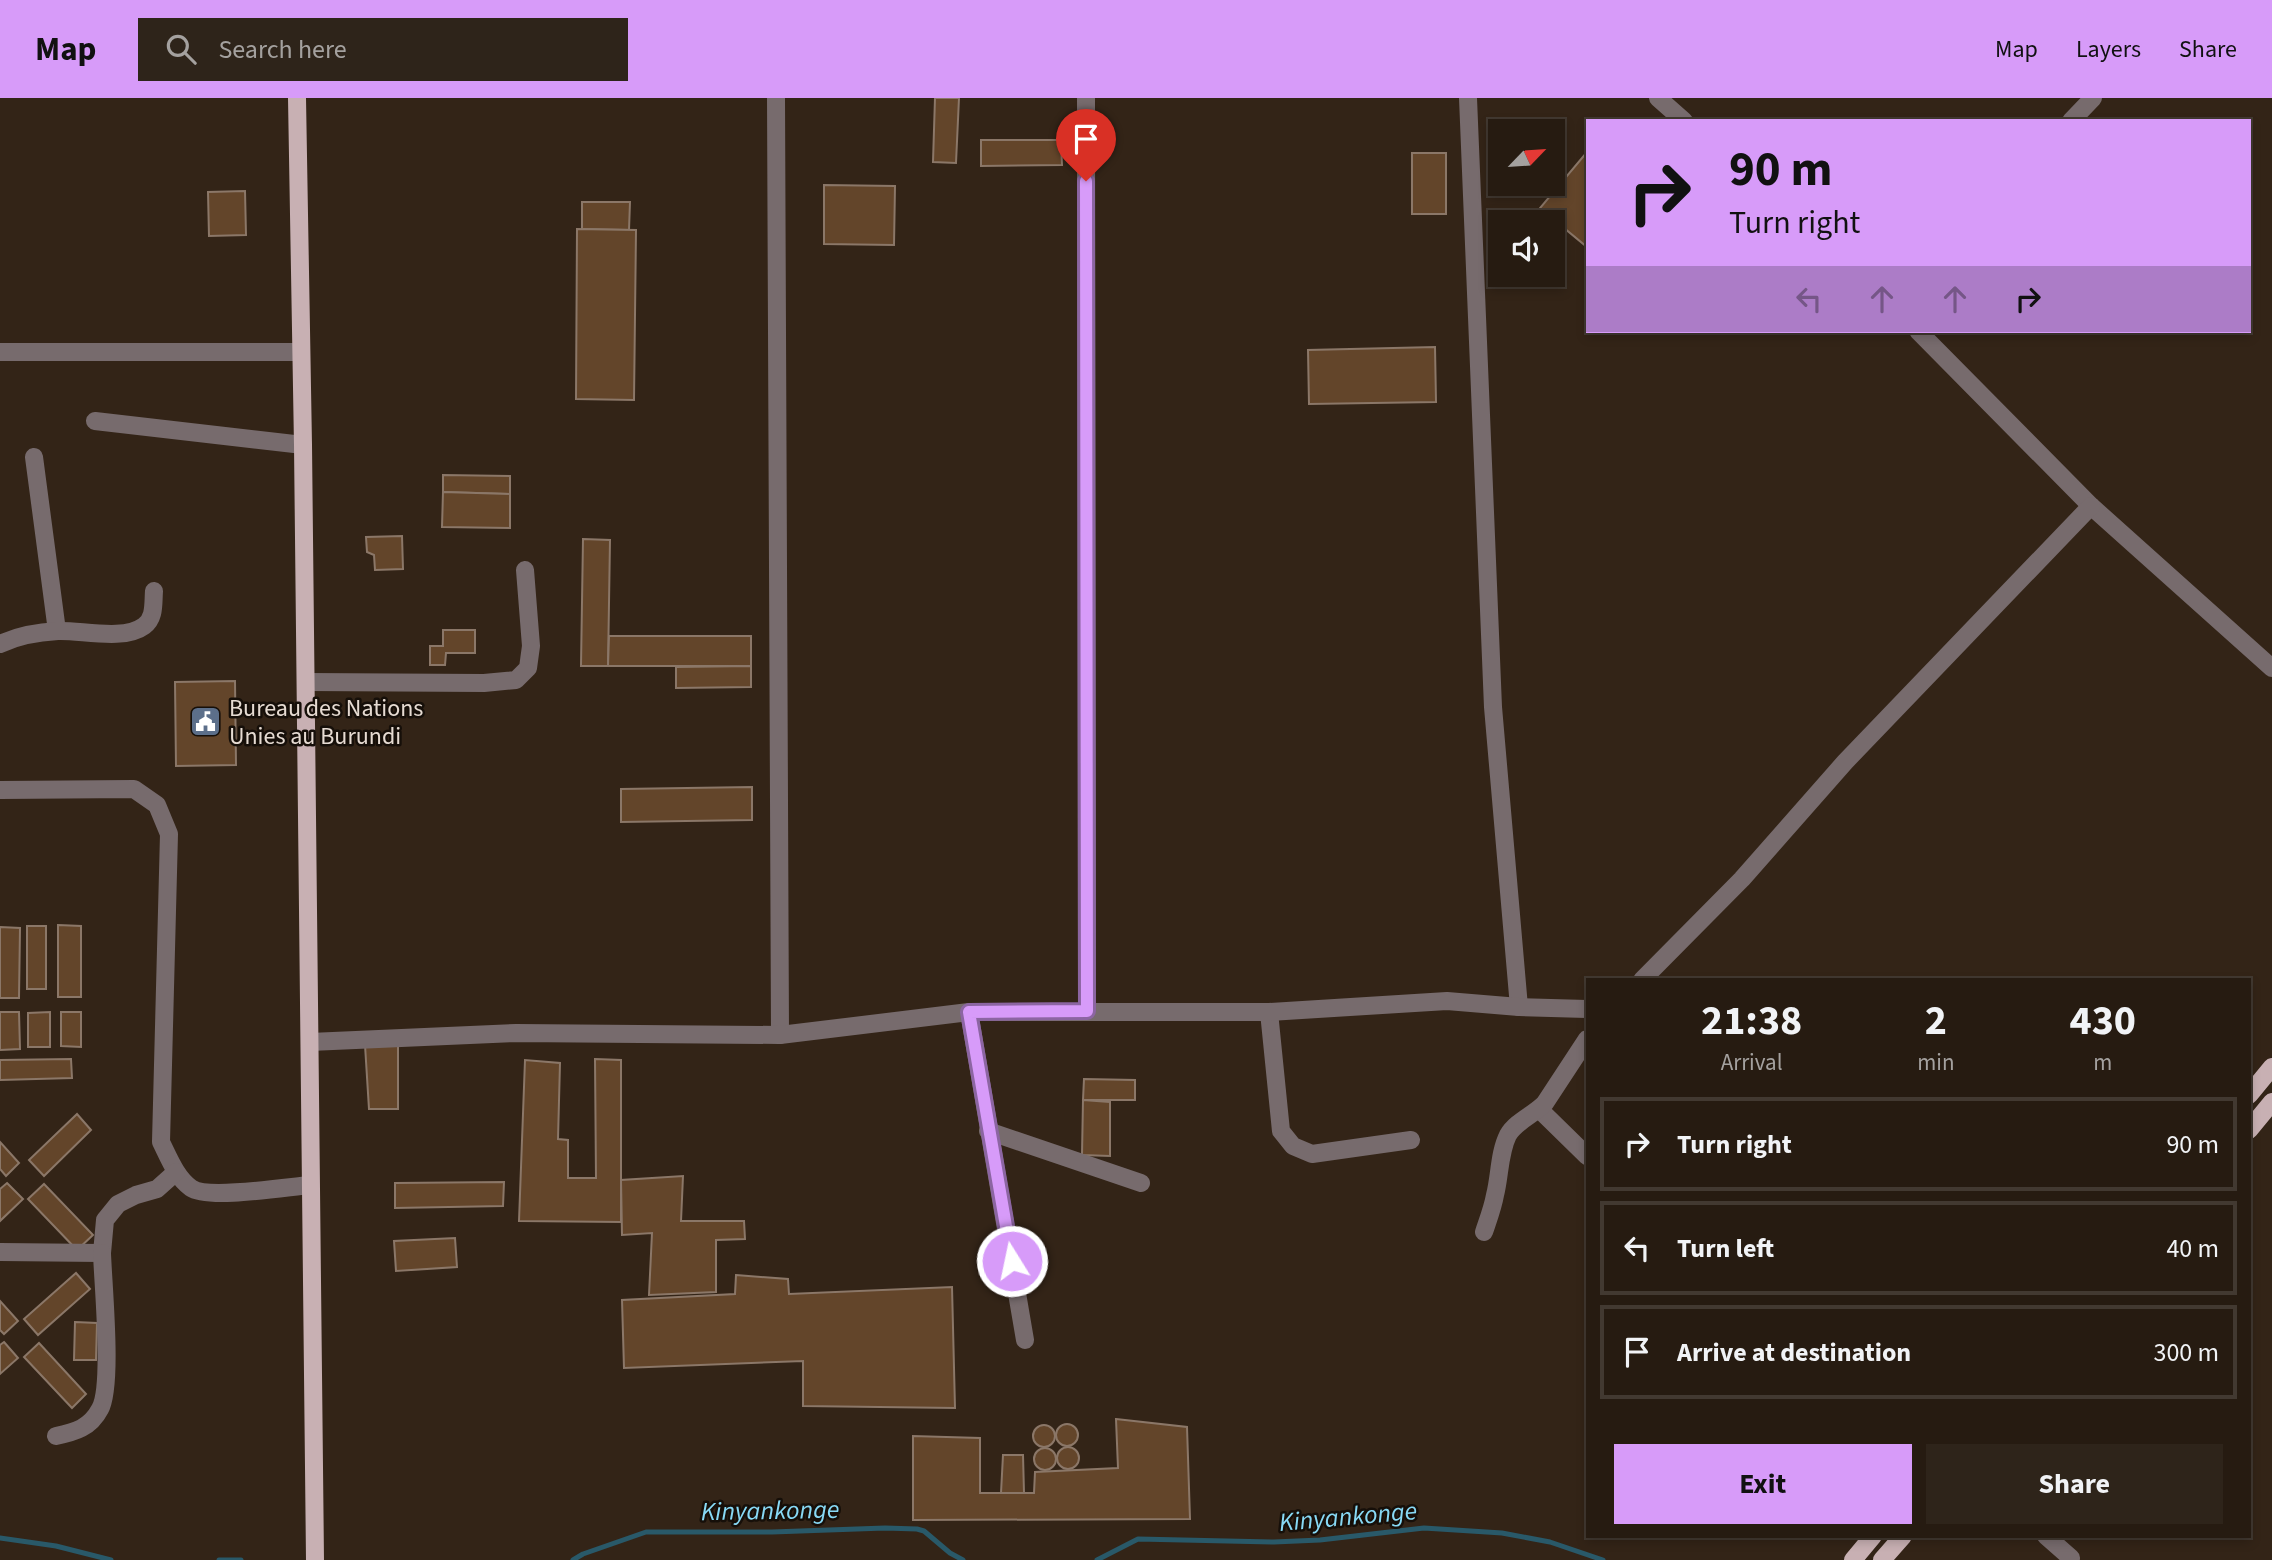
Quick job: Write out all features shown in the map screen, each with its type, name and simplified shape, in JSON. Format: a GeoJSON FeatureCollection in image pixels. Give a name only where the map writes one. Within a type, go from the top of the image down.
{"type":"FeatureCollection","features":[{"type":"Feature","properties":{"kind":"main road"},"geometry":{"type":"LineString","coordinates":[[298,98],[315,1560]]}},
{"type":"Feature","properties":{"kind":"main road"},"geometry":{"type":"LineString","coordinates":[[2251,1093],[2272,1068]]}},
{"type":"Feature","properties":{"kind":"main road"},"geometry":{"type":"LineString","coordinates":[[2251,1128],[2272,1102]]}},
{"type":"Feature","properties":{"kind":"main road"},"geometry":{"type":"LineString","coordinates":[[1853,1560],[1871,1538]]}},
{"type":"Feature","properties":{"kind":"main road"},"geometry":{"type":"LineString","coordinates":[[1882,1560],[1901,1538]]}},
{"type":"Feature","properties":{"kind":"lane"},"geometry":{"type":"LineString","coordinates":[[776,98],[780,1035]]}},
{"type":"Feature","properties":{"kind":"lane"},"geometry":{"type":"LineString","coordinates":[[1086,98],[1087,1011]]}},
{"type":"Feature","properties":{"kind":"lane"},"geometry":{"type":"LineString","coordinates":[[1468,98],[1493,707],[1519,1007]]}},
{"type":"Feature","properties":{"kind":"lane"},"geometry":{"type":"LineString","coordinates":[[1658,98],[1682,119]]}},
{"type":"Feature","properties":{"kind":"lane"},"geometry":{"type":"LineString","coordinates":[[2073,119],[2093,98]]}},
{"type":"Feature","properties":{"kind":"lane"},"geometry":{"type":"LineString","coordinates":[[1919,333],[2091,506],[2272,668]]}},
{"type":"Feature","properties":{"kind":"lane"},"geometry":{"type":"LineString","coordinates":[[0,352],[301,352]]}},
{"type":"Feature","properties":{"kind":"lane"},"geometry":{"type":"LineString","coordinates":[[94,421],[303,445]]}},
{"type":"Feature","properties":{"kind":"lane"},"geometry":{"type":"LineString","coordinates":[[34,457],[57,631]]}},
{"type":"Feature","properties":{"kind":"lane"},"geometry":{"type":"LineString","coordinates":[[1644,978],[1742,878],[1845,762],[2091,506]]}},
{"type":"Feature","properties":{"kind":"lane"},"geometry":{"type":"LineString","coordinates":[[306,682],[484,683],[516,680],[528,668],[531,646],[525,570]]}},
{"type":"Feature","properties":{"kind":"lane"},"geometry":{"type":"LineString","coordinates":[[0,645],[12,638],[57,631],[123,634],[143,627],[152,616],[154,592]]}},
{"type":"Feature","properties":{"kind":"lane"},"geometry":{"type":"LineString","coordinates":[[0,790],[134,789],[157,805],[169,834],[161,1142],[176,1172],[193,1190],[223,1194],[310,1185]]}},
{"type":"Feature","properties":{"kind":"lane"},"geometry":{"type":"LineString","coordinates":[[310,1042],[516,1033],[780,1035],[969,1012],[1269,1012],[1447,1001],[1586,1009]]}},
{"type":"Feature","properties":{"kind":"lane"},"geometry":{"type":"LineString","coordinates":[[969,1012],[1026,1340]]}},
{"type":"Feature","properties":{"kind":"lane"},"geometry":{"type":"LineString","coordinates":[[1269,1012],[1281,1131],[1293,1146],[1311,1154],[1411,1140]]}},
{"type":"Feature","properties":{"kind":"lane"},"geometry":{"type":"LineString","coordinates":[[1483,1232],[1495,1196],[1502,1154],[1509,1134],[1529,1114],[1539,1109],[1565,1075],[1586,1041]]}},
{"type":"Feature","properties":{"kind":"lane"},"geometry":{"type":"LineString","coordinates":[[1539,1109],[1586,1155]]}},
{"type":"Feature","properties":{"kind":"lane"},"geometry":{"type":"LineString","coordinates":[[988,1131],[1142,1182]]}},
{"type":"Feature","properties":{"kind":"lane"},"geometry":{"type":"LineString","coordinates":[[56,1436],[77,1432],[92,1421],[102,1407],[107,1381],[102,1253],[105,1220],[118,1204],[157,1189],[176,1172]]}},
{"type":"Feature","properties":{"kind":"lane"},"geometry":{"type":"LineString","coordinates":[[0,1252],[102,1253]]}},
{"type":"Feature","properties":{"kind":"lane"},"geometry":{"type":"LineString","coordinates":[[2048,1538],[2071,1558]]}},
{"type":"Feature","properties":{"kind":"building"},"geometry":{"type":"Polygon","coordinates":[[[935,98],[959,98],[956,163],[933,162],[935,98]]]}},
{"type":"Feature","properties":{"kind":"building"},"geometry":{"type":"Polygon","coordinates":[[[981,140],[1061,140],[1062,165],[981,166],[981,140]]]}},
{"type":"Feature","properties":{"kind":"building"},"geometry":{"type":"Polygon","coordinates":[[[1412,153],[1446,153],[1446,214],[1412,214],[1412,153]]]}},
{"type":"Feature","properties":{"kind":"building"},"geometry":{"type":"Polygon","coordinates":[[[1586,153],[1586,246],[1565,229],[1565,210],[1540,208],[1550,196],[1565,196],[1565,178],[1586,153]]]}},
{"type":"Feature","properties":{"kind":"building"},"geometry":{"type":"Polygon","coordinates":[[[824,185],[895,186],[894,245],[824,244],[824,185]]]}},
{"type":"Feature","properties":{"kind":"building"},"geometry":{"type":"Polygon","coordinates":[[[245,191],[246,235],[209,236],[208,192],[245,191]]]}},
{"type":"Feature","properties":{"kind":"building"},"geometry":{"type":"Polygon","coordinates":[[[582,202],[630,202],[629,230],[582,229],[582,202]]]}},
{"type":"Feature","properties":{"kind":"building"},"geometry":{"type":"Polygon","coordinates":[[[577,229],[636,230],[634,400],[576,399],[577,229]]]}},
{"type":"Feature","properties":{"kind":"building"},"geometry":{"type":"Polygon","coordinates":[[[1435,347],[1436,402],[1309,404],[1308,350],[1435,347]]]}},
{"type":"Feature","properties":{"kind":"building"},"geometry":{"type":"Polygon","coordinates":[[[443,475],[510,476],[510,494],[443,492],[443,475]]]}},
{"type":"Feature","properties":{"kind":"building"},"geometry":{"type":"Polygon","coordinates":[[[443,492],[510,494],[510,528],[442,527],[443,492]]]}},
{"type":"Feature","properties":{"kind":"building"},"geometry":{"type":"Polygon","coordinates":[[[402,536],[403,569],[375,570],[374,555],[367,552],[366,537],[402,536]]]}},
{"type":"Feature","properties":{"kind":"building"},"geometry":{"type":"Polygon","coordinates":[[[583,539],[610,540],[608,666],[581,666],[583,539]]]}},
{"type":"Feature","properties":{"kind":"building"},"geometry":{"type":"Polygon","coordinates":[[[443,630],[475,630],[475,653],[446,653],[445,665],[430,665],[430,646],[443,646],[443,630]]]}},
{"type":"Feature","properties":{"kind":"building"},"geometry":{"type":"Polygon","coordinates":[[[609,636],[751,636],[751,666],[608,666],[609,636]]]}},
{"type":"Feature","properties":{"kind":"building"},"geometry":{"type":"Polygon","coordinates":[[[751,666],[751,687],[676,688],[676,667],[751,666]]]}},
{"type":"Feature","properties":{"kind":"building"},"geometry":{"type":"Polygon","coordinates":[[[235,681],[236,765],[176,766],[175,682],[235,681]]]}},
{"type":"Feature","properties":{"kind":"building"},"geometry":{"type":"Polygon","coordinates":[[[752,787],[752,820],[621,822],[621,789],[752,787]]]}},
{"type":"Feature","properties":{"kind":"building"},"geometry":{"type":"Polygon","coordinates":[[[58,925],[81,926],[81,997],[58,997],[58,925]]]}},
{"type":"Feature","properties":{"kind":"building"},"geometry":{"type":"Polygon","coordinates":[[[27,926],[46,926],[46,989],[27,989],[27,926]]]}},
{"type":"Feature","properties":{"kind":"building"},"geometry":{"type":"Polygon","coordinates":[[[0,927],[20,928],[19,998],[0,998],[0,927]]]}},
{"type":"Feature","properties":{"kind":"building"},"geometry":{"type":"Polygon","coordinates":[[[0,1012],[19,1012],[20,1049],[0,1050],[0,1012]]]}},
{"type":"Feature","properties":{"kind":"building"},"geometry":{"type":"Polygon","coordinates":[[[50,1012],[50,1047],[28,1047],[28,1013],[50,1012]]]}},
{"type":"Feature","properties":{"kind":"building"},"geometry":{"type":"Polygon","coordinates":[[[61,1012],[81,1012],[81,1047],[61,1046],[61,1012]]]}},
{"type":"Feature","properties":{"kind":"building"},"geometry":{"type":"Polygon","coordinates":[[[398,1044],[398,1109],[369,1109],[365,1045],[398,1044]]]}},
{"type":"Feature","properties":{"kind":"building"},"geometry":{"type":"Polygon","coordinates":[[[71,1059],[72,1078],[0,1080],[0,1060],[71,1059]]]}},
{"type":"Feature","properties":{"kind":"building"},"geometry":{"type":"Polygon","coordinates":[[[595,1059],[621,1060],[621,1222],[519,1221],[525,1060],[560,1063],[558,1139],[568,1140],[568,1178],[596,1178],[595,1059]]]}},
{"type":"Feature","properties":{"kind":"building"},"geometry":{"type":"Polygon","coordinates":[[[1084,1079],[1135,1080],[1135,1100],[1083,1100],[1084,1079]]]}},
{"type":"Feature","properties":{"kind":"building"},"geometry":{"type":"Polygon","coordinates":[[[1083,1100],[1110,1102],[1110,1156],[1082,1155],[1083,1100]]]}},
{"type":"Feature","properties":{"kind":"building"},"geometry":{"type":"Polygon","coordinates":[[[77,1114],[91,1130],[44,1176],[29,1160],[77,1114]]]}},
{"type":"Feature","properties":{"kind":"building"},"geometry":{"type":"Polygon","coordinates":[[[0,1142],[19,1163],[6,1176],[0,1169],[0,1142]]]}},
{"type":"Feature","properties":{"kind":"building"},"geometry":{"type":"Polygon","coordinates":[[[683,1176],[681,1221],[744,1221],[745,1239],[716,1240],[716,1292],[649,1295],[652,1233],[622,1235],[621,1180],[683,1176]]]}},
{"type":"Feature","properties":{"kind":"building"},"geometry":{"type":"Polygon","coordinates":[[[504,1182],[503,1206],[395,1208],[395,1183],[504,1182]]]}},
{"type":"Feature","properties":{"kind":"building"},"geometry":{"type":"Polygon","coordinates":[[[7,1183],[23,1199],[0,1221],[0,1189],[7,1183]]]}},
{"type":"Feature","properties":{"kind":"building"},"geometry":{"type":"Polygon","coordinates":[[[44,1184],[93,1235],[77,1250],[28,1199],[44,1184]]]}},
{"type":"Feature","properties":{"kind":"building"},"geometry":{"type":"Polygon","coordinates":[[[455,1238],[457,1267],[396,1271],[394,1241],[455,1238]]]}},
{"type":"Feature","properties":{"kind":"building"},"geometry":{"type":"Polygon","coordinates":[[[76,1273],[90,1289],[38,1335],[24,1319],[76,1273]]]}},
{"type":"Feature","properties":{"kind":"building"},"geometry":{"type":"Polygon","coordinates":[[[736,1275],[788,1279],[789,1294],[952,1287],[955,1408],[803,1406],[803,1361],[624,1368],[622,1300],[735,1294],[736,1275]]]}},
{"type":"Feature","properties":{"kind":"building"},"geometry":{"type":"Polygon","coordinates":[[[0,1301],[18,1321],[4,1334],[0,1330],[0,1301]]]}},
{"type":"Feature","properties":{"kind":"building"},"geometry":{"type":"Polygon","coordinates":[[[75,1322],[97,1323],[96,1360],[74,1360],[75,1322]]]}},
{"type":"Feature","properties":{"kind":"building"},"geometry":{"type":"Polygon","coordinates":[[[4,1342],[18,1358],[0,1374],[0,1345],[4,1342]]]}},
{"type":"Feature","properties":{"kind":"building"},"geometry":{"type":"Polygon","coordinates":[[[39,1343],[86,1394],[72,1408],[24,1357],[39,1343]]]}},
{"type":"Feature","properties":{"kind":"building"},"geometry":{"type":"Polygon","coordinates":[[[1116,1419],[1187,1427],[1190,1519],[913,1520],[913,1436],[980,1438],[980,1493],[1034,1493],[1035,1472],[1118,1468],[1116,1419]]]}},
{"type":"Feature","properties":{"kind":"building"},"geometry":{"type":"Polygon","coordinates":[[[1067,1424],[1075,1427],[1078,1435],[1075,1443],[1067,1446],[1059,1443],[1056,1435],[1059,1427],[1067,1424]]]}},
{"type":"Feature","properties":{"kind":"building"},"geometry":{"type":"Polygon","coordinates":[[[1044,1425],[1052,1428],[1055,1436],[1052,1444],[1044,1447],[1036,1444],[1033,1436],[1036,1428],[1044,1425]]]}},
{"type":"Feature","properties":{"kind":"building"},"geometry":{"type":"Polygon","coordinates":[[[1068,1447],[1076,1450],[1079,1458],[1076,1466],[1068,1469],[1060,1466],[1057,1458],[1060,1450],[1068,1447]]]}},
{"type":"Feature","properties":{"kind":"building"},"geometry":{"type":"Polygon","coordinates":[[[1045,1448],[1053,1451],[1056,1459],[1053,1467],[1045,1470],[1037,1467],[1034,1459],[1037,1451],[1045,1448]]]}},
{"type":"Feature","properties":{"kind":"building"},"geometry":{"type":"Polygon","coordinates":[[[1003,1455],[1023,1455],[1024,1493],[1001,1493],[1003,1455]]]}},
{"type":"Feature","properties":{"kind":"waterway","name":"Kinyankonge"},"geometry":{"type":"LineString","coordinates":[[573,1560],[646,1532],[772,1532],[885,1528],[924,1531],[950,1553],[963,1560]]}},
{"type":"Feature","properties":{"kind":"waterway","name":"Kinyankonge"},"geometry":{"type":"LineString","coordinates":[[1097,1560],[1138,1539],[1274,1542],[1320,1540],[1424,1528],[1502,1533],[1550,1542],[1603,1560]]}},
{"type":"Feature","properties":{"kind":"waterway","name":"Kinyankonge"},"geometry":{"type":"LineString","coordinates":[[0,1538],[56,1546],[111,1560]]}},
{"type":"Feature","properties":{"kind":"waterway","name":"Kinyankonge"},"geometry":{"type":"LineString","coordinates":[[219,1560],[241,1560]]}},
{"type":"Feature","properties":{"kind":"place","name":"Bureau des Nations Unies au Burundi"},"geometry":{"type":"Point","coordinates":[206,722]}},
{"type":"Feature","properties":{"kind":"route"},"geometry":{"type":"LineString","coordinates":[[1012,1261],[969,1012],[1087,1011],[1086,181]]}}]}
